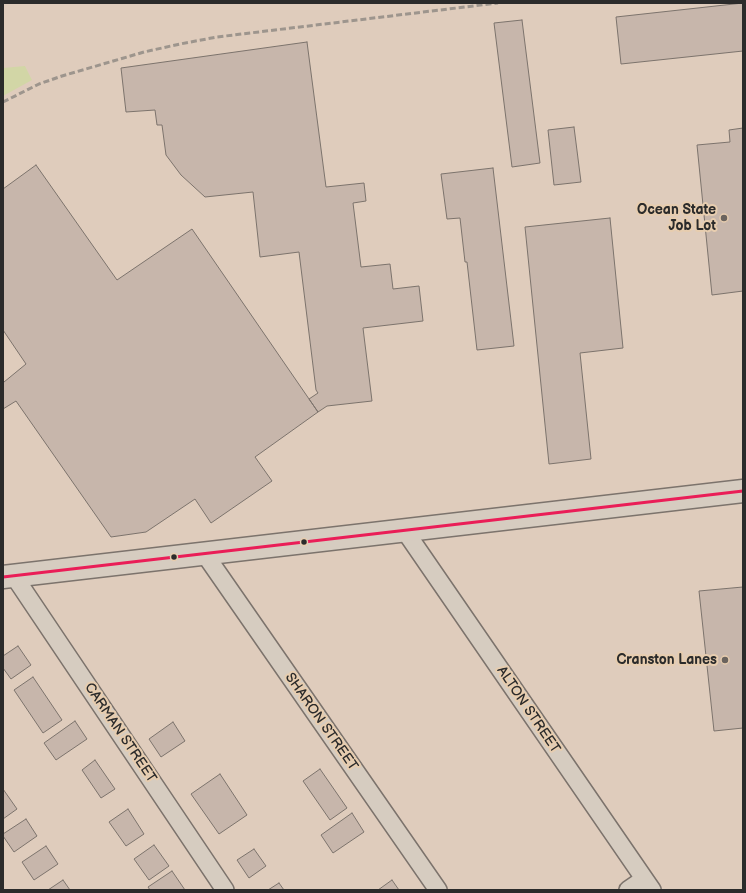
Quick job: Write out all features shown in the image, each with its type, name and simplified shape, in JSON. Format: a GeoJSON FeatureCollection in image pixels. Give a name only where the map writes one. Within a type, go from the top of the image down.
{"type":"FeatureCollection","features":[{"type":"Feature","properties":{"kind":"main road"},"geometry":{"type":"LineString","coordinates":[[9,576],[743,491]]}},
{"type":"Feature","properties":{"kind":"street","name":"ALTON STREET"},"geometry":{"type":"LineString","coordinates":[[405,531],[648,884]]}},
{"type":"Feature","properties":{"kind":"street","name":"SHARON STREET"},"geometry":{"type":"LineString","coordinates":[[204,553],[438,890]]}},
{"type":"Feature","properties":{"kind":"street","name":"CARMAN STREET"},"geometry":{"type":"LineString","coordinates":[[9,576],[225,890]]}},
{"type":"Feature","properties":{"kind":"street"},"geometry":{"type":"LineString","coordinates":[[628,890],[648,884]]}},
{"type":"Feature","properties":{"kind":"green space"},"geometry":{"type":"Polygon","coordinates":[[[25,66],[32,80],[3,96],[3,68],[25,66]]]}},
{"type":"Feature","properties":{"kind":"building"},"geometry":{"type":"Polygon","coordinates":[[[743,3],[743,51],[621,64],[616,17],[743,3]]]}},
{"type":"Feature","properties":{"kind":"building"},"geometry":{"type":"Polygon","coordinates":[[[522,20],[540,163],[512,167],[494,23],[522,20]]]}},
{"type":"Feature","properties":{"kind":"building"},"geometry":{"type":"Polygon","coordinates":[[[307,42],[326,187],[364,183],[366,201],[353,203],[361,267],[390,264],[393,289],[419,286],[423,321],[363,328],[372,401],[327,406],[318,412],[309,399],[318,393],[316,390],[299,252],[260,257],[253,192],[205,197],[181,175],[166,155],[162,125],[157,125],[155,110],[126,112],[121,68],[307,42]]]}},
{"type":"Feature","properties":{"kind":"building"},"geometry":{"type":"Polygon","coordinates":[[[574,127],[581,182],[554,185],[548,130],[574,127]]]}},
{"type":"Feature","properties":{"kind":"building","name":"Ocean State Job Lot"},"geometry":{"type":"Polygon","coordinates":[[[743,128],[743,291],[712,295],[697,145],[730,142],[729,130],[743,128]]]}},
{"type":"Feature","properties":{"kind":"building"},"geometry":{"type":"Polygon","coordinates":[[[36,165],[117,280],[192,229],[318,412],[255,457],[272,481],[211,523],[195,499],[146,532],[111,537],[16,401],[3,409],[3,380],[4,382],[26,364],[3,330],[3,189],[36,165]]]}},
{"type":"Feature","properties":{"kind":"building"},"geometry":{"type":"Polygon","coordinates":[[[493,168],[514,346],[477,350],[467,262],[465,262],[460,218],[447,219],[441,174],[493,168]]]}},
{"type":"Feature","properties":{"kind":"building"},"geometry":{"type":"Polygon","coordinates":[[[610,218],[623,348],[580,353],[591,459],[549,464],[525,227],[610,218]]]}},
{"type":"Feature","properties":{"kind":"building","name":"Cranston Lanes"},"geometry":{"type":"Polygon","coordinates":[[[743,587],[743,728],[714,731],[699,591],[743,587]]]}},
{"type":"Feature","properties":{"kind":"building"},"geometry":{"type":"Polygon","coordinates":[[[18,646],[31,665],[11,679],[3,668],[3,656],[18,646]]]}},
{"type":"Feature","properties":{"kind":"building"},"geometry":{"type":"Polygon","coordinates":[[[33,677],[62,720],[43,733],[14,690],[33,677]]]}},
{"type":"Feature","properties":{"kind":"building"},"geometry":{"type":"Polygon","coordinates":[[[75,721],[87,739],[56,760],[44,743],[75,721]]]}},
{"type":"Feature","properties":{"kind":"building"},"geometry":{"type":"Polygon","coordinates":[[[173,722],[185,741],[161,757],[149,739],[173,722]]]}},
{"type":"Feature","properties":{"kind":"building"},"geometry":{"type":"Polygon","coordinates":[[[95,760],[115,789],[101,798],[82,770],[95,760]]]}},
{"type":"Feature","properties":{"kind":"building"},"geometry":{"type":"Polygon","coordinates":[[[320,769],[347,808],[330,820],[303,781],[320,769]]]}},
{"type":"Feature","properties":{"kind":"building"},"geometry":{"type":"Polygon","coordinates":[[[220,774],[247,815],[219,834],[191,794],[220,774]]]}},
{"type":"Feature","properties":{"kind":"building"},"geometry":{"type":"Polygon","coordinates":[[[3,789],[17,809],[3,819],[3,789]]]}},
{"type":"Feature","properties":{"kind":"building"},"geometry":{"type":"Polygon","coordinates":[[[128,809],[144,834],[126,846],[109,822],[128,809]]]}},
{"type":"Feature","properties":{"kind":"building"},"geometry":{"type":"Polygon","coordinates":[[[352,813],[364,832],[333,853],[321,835],[352,813]]]}},
{"type":"Feature","properties":{"kind":"building"},"geometry":{"type":"Polygon","coordinates":[[[26,819],[37,836],[14,852],[3,834],[26,819]]]}},
{"type":"Feature","properties":{"kind":"building"},"geometry":{"type":"Polygon","coordinates":[[[154,845],[169,866],[149,880],[134,859],[154,845]]]}},
{"type":"Feature","properties":{"kind":"building"},"geometry":{"type":"Polygon","coordinates":[[[46,846],[58,864],[34,880],[22,862],[46,846]]]}},
{"type":"Feature","properties":{"kind":"building"},"geometry":{"type":"Polygon","coordinates":[[[254,849],[266,866],[249,878],[237,860],[254,849]]]}},
{"type":"Feature","properties":{"kind":"building"},"geometry":{"type":"Polygon","coordinates":[[[172,871],[185,890],[150,890],[148,887],[172,871]]]}},
{"type":"Feature","properties":{"kind":"building"},"geometry":{"type":"Polygon","coordinates":[[[63,880],[70,890],[48,890],[63,880]]]}},
{"type":"Feature","properties":{"kind":"building"},"geometry":{"type":"Polygon","coordinates":[[[392,880],[399,890],[378,890],[392,880]]]}},
{"type":"Feature","properties":{"kind":"building"},"geometry":{"type":"Polygon","coordinates":[[[279,883],[284,890],[268,890],[279,883]]]}},
{"type":"Feature","properties":{"kind":"railway"},"geometry":{"type":"LineString","coordinates":[[3,102],[39,84],[62,76],[144,52],[180,44],[217,37],[498,3]]}},
{"type":"Feature","properties":{"kind":"transit line"},"geometry":{"type":"LineString","coordinates":[[3,577],[743,491]]}},
{"type":"Feature","properties":{"kind":"place","name":"Ocean State Job Lot"},"geometry":{"type":"Point","coordinates":[724,218]}},
{"type":"Feature","properties":{"kind":"place","name":"Cranston Lanes"},"geometry":{"type":"Point","coordinates":[725,660]}}]}
